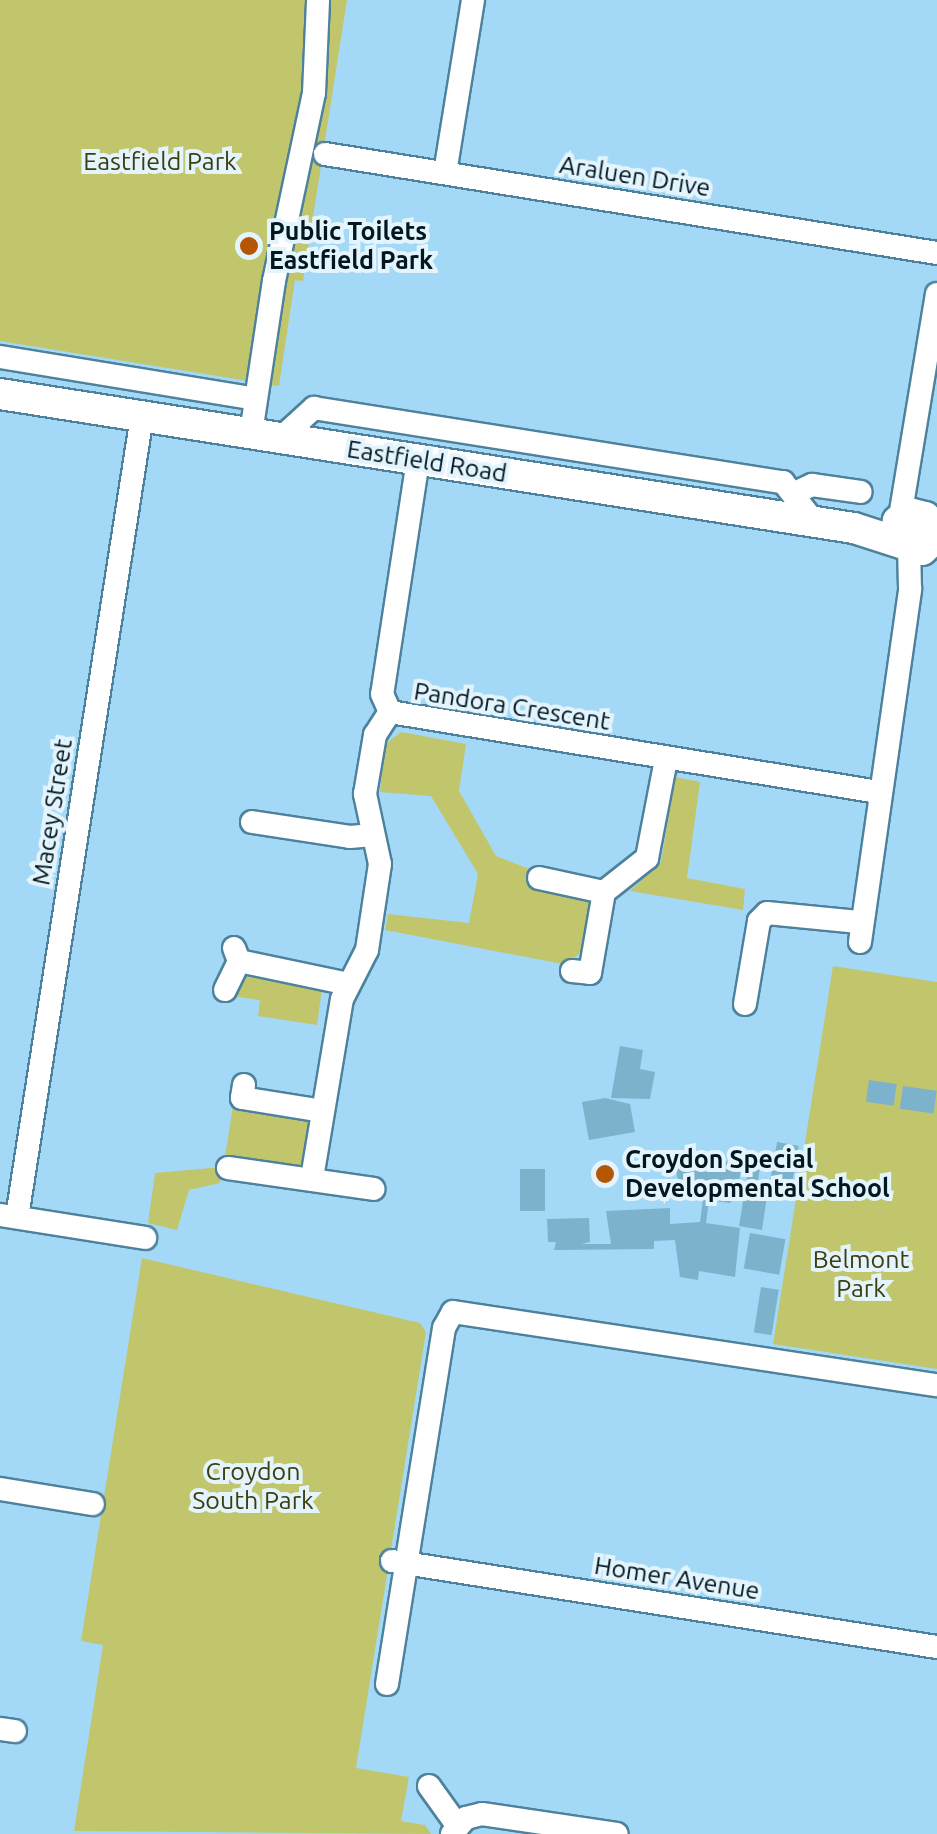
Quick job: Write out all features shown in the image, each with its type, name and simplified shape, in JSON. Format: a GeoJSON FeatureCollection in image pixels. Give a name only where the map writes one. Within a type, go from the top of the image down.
{"type":"FeatureCollection","features":[{"type":"Feature","properties":{"kind":"main road","name":"Eastfield Road"},"geometry":{"type":"LineString","coordinates":[[0,394],[854,528],[920,532]]}},
{"type":"Feature","properties":{"kind":"street"},"geometry":{"type":"LineString","coordinates":[[314,408],[266,436],[256,399],[314,93],[318,0]]}},
{"type":"Feature","properties":{"kind":"street"},"geometry":{"type":"LineString","coordinates":[[445,173],[473,0]]}},
{"type":"Feature","properties":{"kind":"street","name":"Araluen Drive"},"geometry":{"type":"LineString","coordinates":[[325,154],[937,253]]}},
{"type":"Feature","properties":{"kind":"street"},"geometry":{"type":"LineString","coordinates":[[745,1004],[758,921],[767,913],[859,932],[920,532],[916,428],[937,294]]}},
{"type":"Feature","properties":{"kind":"street"},"geometry":{"type":"LineString","coordinates":[[0,358],[256,399]]}},
{"type":"Feature","properties":{"kind":"street"},"geometry":{"type":"LineString","coordinates":[[286,404],[783,482],[797,492],[815,522]]}},
{"type":"Feature","properties":{"kind":"street","name":"Macey Street"},"geometry":{"type":"LineString","coordinates":[[8,1216],[142,416]]}},
{"type":"Feature","properties":{"kind":"street","name":"Pandora Crescent"},"geometry":{"type":"LineString","coordinates":[[418,460],[382,694],[390,712],[880,792]]}},
{"type":"Feature","properties":{"kind":"street"},"geometry":{"type":"LineString","coordinates":[[797,492],[812,485],[861,492]]}},
{"type":"Feature","properties":{"kind":"street"},"geometry":{"type":"LineString","coordinates":[[312,1178],[348,984],[367,950],[380,864],[366,794],[375,735],[390,712]]}},
{"type":"Feature","properties":{"kind":"street"},"geometry":{"type":"LineString","coordinates":[[572,971],[590,974],[604,892],[647,858],[666,760]]}},
{"type":"Feature","properties":{"kind":"street"},"geometry":{"type":"LineString","coordinates":[[252,822],[350,837],[374,834]]}},
{"type":"Feature","properties":{"kind":"street"},"geometry":{"type":"LineString","coordinates":[[537,876],[604,892]]}},
{"type":"Feature","properties":{"kind":"street"},"geometry":{"type":"LineString","coordinates":[[225,990],[236,954],[348,984]]}},
{"type":"Feature","properties":{"kind":"street"},"geometry":{"type":"LineString","coordinates":[[244,1085],[242,1098],[322,1111]]}},
{"type":"Feature","properties":{"kind":"street"},"geometry":{"type":"LineString","coordinates":[[228,1168],[374,1189]]}},
{"type":"Feature","properties":{"kind":"street"},"geometry":{"type":"LineString","coordinates":[[8,1216],[145,1238]]}},
{"type":"Feature","properties":{"kind":"street"},"geometry":{"type":"LineString","coordinates":[[387,1684],[400,1563],[450,1315],[937,1385]]}},
{"type":"Feature","properties":{"kind":"street"},"geometry":{"type":"LineString","coordinates":[[0,1490],[93,1504]]}},
{"type":"Feature","properties":{"kind":"street","name":"Homer Avenue"},"geometry":{"type":"LineString","coordinates":[[400,1563],[937,1647]]}},
{"type":"Feature","properties":{"kind":"street"},"geometry":{"type":"LineString","coordinates":[[429,1786],[455,1830],[492,1814],[617,1834]]}},
{"type":"Feature","properties":{"kind":"green space","name":"Eastfield Park"},"geometry":{"type":"Polygon","coordinates":[[[0,0],[347,0],[303,281],[295,280],[279,386],[0,341],[0,0]]]}},
{"type":"Feature","properties":{"kind":"green space"},"geometry":{"type":"Polygon","coordinates":[[[401,732],[466,744],[459,791],[496,856],[532,870],[530,888],[590,900],[585,947],[577,956],[563,964],[385,930],[388,914],[469,923],[478,874],[431,796],[380,792],[385,744],[401,732]]]}},
{"type":"Feature","properties":{"kind":"green space"},"geometry":{"type":"Polygon","coordinates":[[[675,777],[700,782],[687,878],[745,889],[743,910],[630,891],[661,862],[675,777]]]}},
{"type":"Feature","properties":{"kind":"green space","name":"Belmont Park"},"geometry":{"type":"Polygon","coordinates":[[[833,966],[937,982],[937,1369],[773,1344],[833,966]]]}},
{"type":"Feature","properties":{"kind":"green space"},"geometry":{"type":"Polygon","coordinates":[[[240,972],[323,982],[317,1025],[258,1016],[260,1000],[232,996],[240,972]]]}},
{"type":"Feature","properties":{"kind":"green space"},"geometry":{"type":"Polygon","coordinates":[[[233,1106],[312,1119],[304,1167],[225,1154],[233,1106]]]}},
{"type":"Feature","properties":{"kind":"green space"},"geometry":{"type":"Polygon","coordinates":[[[222,1167],[220,1183],[189,1190],[177,1230],[148,1223],[155,1173],[222,1167]]]}},
{"type":"Feature","properties":{"kind":"green space","name":"Croydon South Park"},"geometry":{"type":"Polygon","coordinates":[[[142,1258],[420,1323],[426,1332],[356,1768],[409,1777],[401,1821],[425,1825],[431,1834],[74,1831],[103,1645],[81,1641],[142,1258]]]}},
{"type":"Feature","properties":{"kind":"building","name":"Public Toilets Eastfield Park"},"geometry":{"type":"Polygon","coordinates":[[[248,237],[256,241],[249,255],[241,251],[248,237]]]}},
{"type":"Feature","properties":{"kind":"building"},"geometry":{"type":"Polygon","coordinates":[[[620,1046],[643,1050],[640,1069],[655,1072],[650,1099],[611,1098],[620,1046]]]}},
{"type":"Feature","properties":{"kind":"building"},"geometry":{"type":"Polygon","coordinates":[[[869,1080],[897,1084],[894,1106],[866,1102],[869,1080]]]}},
{"type":"Feature","properties":{"kind":"building"},"geometry":{"type":"Polygon","coordinates":[[[903,1086],[937,1091],[933,1114],[900,1109],[903,1086]]]}},
{"type":"Feature","properties":{"kind":"building"},"geometry":{"type":"Polygon","coordinates":[[[605,1098],[630,1104],[635,1132],[589,1140],[582,1102],[605,1098]]]}},
{"type":"Feature","properties":{"kind":"building"},"geometry":{"type":"Polygon","coordinates":[[[777,1142],[799,1146],[791,1187],[770,1183],[777,1142]]]}},
{"type":"Feature","properties":{"kind":"building"},"geometry":{"type":"Polygon","coordinates":[[[673,1153],[742,1164],[736,1196],[730,1203],[709,1200],[706,1223],[740,1228],[735,1277],[699,1271],[698,1280],[680,1277],[675,1240],[654,1241],[654,1249],[554,1250],[556,1242],[548,1242],[547,1219],[589,1218],[590,1242],[581,1244],[611,1244],[606,1211],[670,1208],[670,1224],[700,1222],[703,1199],[679,1186],[673,1153]]]}},
{"type":"Feature","properties":{"kind":"building"},"geometry":{"type":"Polygon","coordinates":[[[749,1165],[760,1167],[756,1194],[767,1196],[762,1230],[739,1226],[749,1165]]]}},
{"type":"Feature","properties":{"kind":"building"},"geometry":{"type":"Polygon","coordinates":[[[520,1169],[545,1169],[545,1211],[520,1211],[520,1169]]]}},
{"type":"Feature","properties":{"kind":"building"},"geometry":{"type":"Polygon","coordinates":[[[750,1233],[785,1239],[779,1275],[744,1268],[750,1233]]]}},
{"type":"Feature","properties":{"kind":"building"},"geometry":{"type":"Polygon","coordinates":[[[761,1287],[779,1290],[772,1335],[754,1332],[761,1287]]]}},
{"type":"Feature","properties":{"kind":"place","name":"Public Toilets Eastfield Park"},"geometry":{"type":"Point","coordinates":[249,246]}},
{"type":"Feature","properties":{"kind":"place","name":"Croydon Special Developmental School"},"geometry":{"type":"Point","coordinates":[605,1174]}}]}
